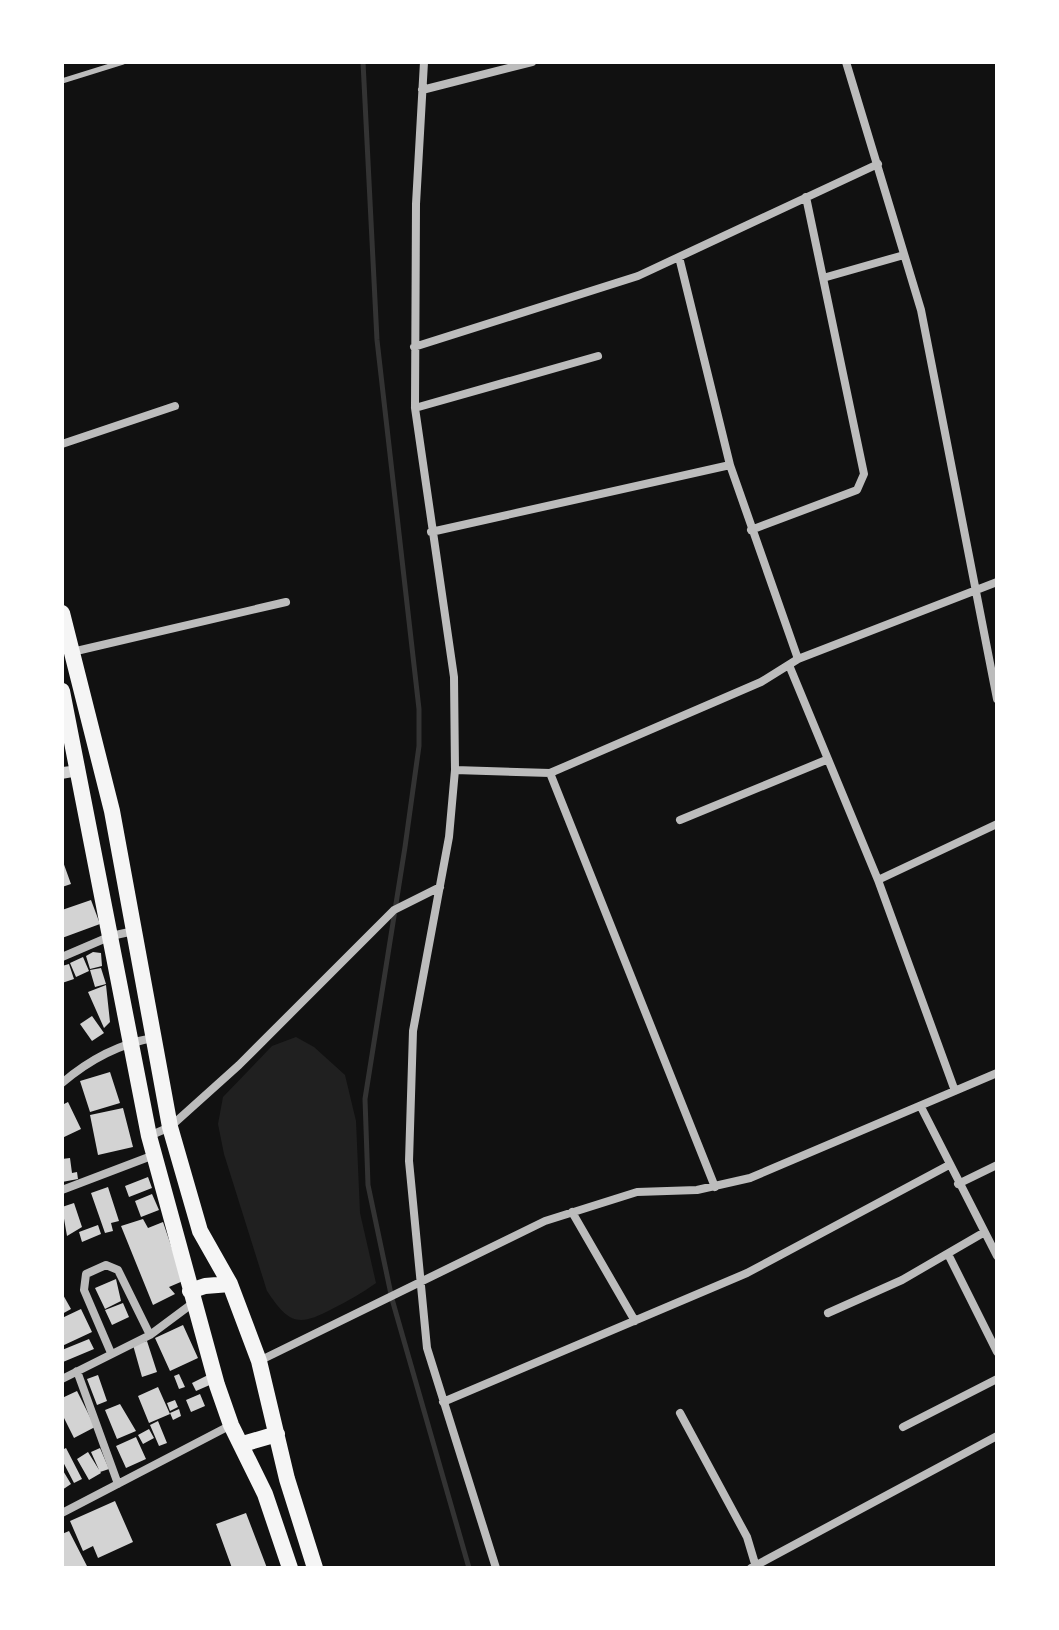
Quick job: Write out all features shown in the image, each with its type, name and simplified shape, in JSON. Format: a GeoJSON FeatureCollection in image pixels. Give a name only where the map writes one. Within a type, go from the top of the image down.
{"type":"FeatureCollection","features":[{"type":"Feature","properties":{"kind":"main road"},"geometry":{"type":"LineString","coordinates":[[62,613],[112,811],[170,1127],[200,1231],[230,1284],[259,1361],[292,1498],[315,1568]]}},
{"type":"Feature","properties":{"kind":"main road"},"geometry":{"type":"LineString","coordinates":[[62,691],[149,1136],[176,1225],[192,1297],[231,1425],[243,1444],[290,1568]]}},
{"type":"Feature","properties":{"kind":"main road"},"geometry":{"type":"LineString","coordinates":[[192,1297],[205,1286],[230,1284]]}},
{"type":"Feature","properties":{"kind":"main road"},"geometry":{"type":"LineString","coordinates":[[243,1444],[277,1434]]}},
{"type":"Feature","properties":{"kind":"street"},"geometry":{"type":"LineString","coordinates":[[424,62],[416,204],[415,408],[454,677],[455,770],[440,887],[417,998],[410,1075],[409,1161],[418,1285],[427,1348],[496,1568]]}},
{"type":"Feature","properties":{"kind":"street"},"geometry":{"type":"LineString","coordinates":[[422,90],[532,62]]}},
{"type":"Feature","properties":{"kind":"street"},"geometry":{"type":"LineString","coordinates":[[846,62],[921,310],[973,590],[997,699]]}},
{"type":"Feature","properties":{"kind":"street"},"geometry":{"type":"LineString","coordinates":[[414,347],[638,276],[878,164]]}},
{"type":"Feature","properties":{"kind":"street"},"geometry":{"type":"LineString","coordinates":[[751,530],[845,495],[862,484],[864,474],[806,197]]}},
{"type":"Feature","properties":{"kind":"street"},"geometry":{"type":"LineString","coordinates":[[823,278],[904,255]]}},
{"type":"Feature","properties":{"kind":"street"},"geometry":{"type":"LineString","coordinates":[[679,257],[730,465],[798,659]]}},
{"type":"Feature","properties":{"kind":"street"},"geometry":{"type":"LineString","coordinates":[[415,408],[598,356]]}},
{"type":"Feature","properties":{"kind":"street"},"geometry":{"type":"LineString","coordinates":[[62,444],[175,406]]}},
{"type":"Feature","properties":{"kind":"street"},"geometry":{"type":"LineString","coordinates":[[431,532],[730,465]]}},
{"type":"Feature","properties":{"kind":"street"},"geometry":{"type":"LineString","coordinates":[[455,770],[550,773],[761,682],[798,659],[997,582]]}},
{"type":"Feature","properties":{"kind":"street"},"geometry":{"type":"LineString","coordinates":[[72,652],[286,602]]}},
{"type":"Feature","properties":{"kind":"street"},"geometry":{"type":"LineString","coordinates":[[789,665],[878,880],[955,1091]]}},
{"type":"Feature","properties":{"kind":"street"},"geometry":{"type":"LineString","coordinates":[[680,820],[826,760]]}},
{"type":"Feature","properties":{"kind":"street"},"geometry":{"type":"LineString","coordinates":[[550,773],[715,1187]]}},
{"type":"Feature","properties":{"kind":"street"},"geometry":{"type":"LineString","coordinates":[[878,880],[997,824]]}},
{"type":"Feature","properties":{"kind":"street"},"geometry":{"type":"LineString","coordinates":[[149,1136],[170,1127],[239,1065],[394,910],[440,887]]}},
{"type":"Feature","properties":{"kind":"street"},"geometry":{"type":"LineString","coordinates":[[62,957],[111,936],[134,931]]}},
{"type":"Feature","properties":{"kind":"street"},"geometry":{"type":"LineString","coordinates":[[62,1083],[84,1065],[130,1041],[154,1037]]}},
{"type":"Feature","properties":{"kind":"street"},"geometry":{"type":"LineString","coordinates":[[259,1361],[418,1285],[479,1252],[572,1212],[651,1190],[688,1192],[750,1178],[997,1073]]}},
{"type":"Feature","properties":{"kind":"street"},"geometry":{"type":"LineString","coordinates":[[921,1107],[997,1256]]}},
{"type":"Feature","properties":{"kind":"street"},"geometry":{"type":"LineString","coordinates":[[62,1190],[155,1155]]}},
{"type":"Feature","properties":{"kind":"street"},"geometry":{"type":"LineString","coordinates":[[443,1402],[747,1273],[949,1165]]}},
{"type":"Feature","properties":{"kind":"street"},"geometry":{"type":"LineString","coordinates":[[958,1184],[997,1165]]}},
{"type":"Feature","properties":{"kind":"street"},"geometry":{"type":"LineString","coordinates":[[572,1212],[635,1321]]}},
{"type":"Feature","properties":{"kind":"street"},"geometry":{"type":"LineString","coordinates":[[828,1313],[892,1285],[983,1233]]}},
{"type":"Feature","properties":{"kind":"street"},"geometry":{"type":"LineString","coordinates":[[948,1254],[997,1352]]}},
{"type":"Feature","properties":{"kind":"street"},"geometry":{"type":"LineString","coordinates":[[111,1353],[84,1290],[86,1274],[106,1265],[118,1270],[150,1335]]}},
{"type":"Feature","properties":{"kind":"street"},"geometry":{"type":"LineString","coordinates":[[62,1379],[150,1335],[192,1297]]}},
{"type":"Feature","properties":{"kind":"street"},"geometry":{"type":"LineString","coordinates":[[77,1371],[118,1484]]}},
{"type":"Feature","properties":{"kind":"street"},"geometry":{"type":"LineString","coordinates":[[903,1427],[997,1379]]}},
{"type":"Feature","properties":{"kind":"street"},"geometry":{"type":"LineString","coordinates":[[680,1413],[742,1527],[754,1567],[997,1436]]}},
{"type":"Feature","properties":{"kind":"street"},"geometry":{"type":"LineString","coordinates":[[62,1513],[231,1425]]}},
{"type":"Feature","properties":{"kind":"lane"},"geometry":{"type":"LineString","coordinates":[[62,81],[123,62]]}},
{"type":"Feature","properties":{"kind":"shaded area"},"geometry":{"type":"Polygon","coordinates":[[[296,1037],[314,1047],[345,1075],[356,1121],[360,1213],[376,1283],[332,1309],[302,1320],[288,1316],[267,1291],[224,1154],[218,1124],[223,1097],[272,1046],[296,1037]]]}},
{"type":"Feature","properties":{"kind":"building"},"geometry":{"type":"Polygon","coordinates":[[[71,766],[73,777],[62,779],[62,767],[71,766]]]}},
{"type":"Feature","properties":{"kind":"building"},"geometry":{"type":"Polygon","coordinates":[[[62,859],[71,884],[62,887],[62,859]]]}},
{"type":"Feature","properties":{"kind":"building"},"geometry":{"type":"Polygon","coordinates":[[[91,900],[100,924],[62,938],[62,910],[91,900]]]}},
{"type":"Feature","properties":{"kind":"building"},"geometry":{"type":"Polygon","coordinates":[[[93,952],[101,953],[102,966],[90,969],[86,956],[93,952]]]}},
{"type":"Feature","properties":{"kind":"building"},"geometry":{"type":"Polygon","coordinates":[[[83,957],[89,971],[76,977],[70,963],[83,957]]]}},
{"type":"Feature","properties":{"kind":"building"},"geometry":{"type":"Polygon","coordinates":[[[69,964],[74,979],[62,983],[62,966],[69,964]]]}},
{"type":"Feature","properties":{"kind":"building"},"geometry":{"type":"Polygon","coordinates":[[[101,968],[106,984],[95,987],[90,970],[101,968]]]}},
{"type":"Feature","properties":{"kind":"building"},"geometry":{"type":"Polygon","coordinates":[[[106,985],[110,1022],[104,1028],[88,992],[106,985]]]}},
{"type":"Feature","properties":{"kind":"building"},"geometry":{"type":"Polygon","coordinates":[[[92,1016],[104,1033],[92,1041],[80,1024],[92,1016]]]}},
{"type":"Feature","properties":{"kind":"building"},"geometry":{"type":"Polygon","coordinates":[[[110,1072],[120,1103],[90,1112],[80,1081],[110,1072]]]}},
{"type":"Feature","properties":{"kind":"building"},"geometry":{"type":"Polygon","coordinates":[[[68,1102],[81,1129],[62,1138],[62,1105],[68,1102]]]}},
{"type":"Feature","properties":{"kind":"building"},"geometry":{"type":"Polygon","coordinates":[[[123,1108],[133,1147],[98,1155],[90,1115],[123,1108]]]}},
{"type":"Feature","properties":{"kind":"building"},"geometry":{"type":"Polygon","coordinates":[[[70,1158],[72,1173],[77,1172],[78,1179],[62,1182],[62,1159],[70,1158]]]}},
{"type":"Feature","properties":{"kind":"building"},"geometry":{"type":"Polygon","coordinates":[[[148,1177],[152,1188],[129,1197],[125,1186],[148,1177]]]}},
{"type":"Feature","properties":{"kind":"building"},"geometry":{"type":"Polygon","coordinates":[[[108,1187],[119,1221],[111,1223],[113,1231],[105,1233],[91,1193],[108,1187]]]}},
{"type":"Feature","properties":{"kind":"building"},"geometry":{"type":"Polygon","coordinates":[[[152,1194],[159,1210],[141,1217],[135,1201],[152,1194]]]}},
{"type":"Feature","properties":{"kind":"building"},"geometry":{"type":"Polygon","coordinates":[[[74,1203],[82,1227],[67,1236],[62,1207],[74,1203]]]}},
{"type":"Feature","properties":{"kind":"building"},"geometry":{"type":"Polygon","coordinates":[[[143,1219],[148,1228],[163,1222],[183,1281],[169,1287],[175,1294],[153,1305],[121,1226],[143,1219]]]}},
{"type":"Feature","properties":{"kind":"building"},"geometry":{"type":"Polygon","coordinates":[[[98,1225],[101,1234],[82,1242],[79,1232],[98,1225]]]}},
{"type":"Feature","properties":{"kind":"building"},"geometry":{"type":"Polygon","coordinates":[[[116,1279],[121,1301],[105,1309],[95,1288],[116,1279]]]}},
{"type":"Feature","properties":{"kind":"building"},"geometry":{"type":"Polygon","coordinates":[[[62,1293],[71,1309],[62,1314],[62,1293]]]}},
{"type":"Feature","properties":{"kind":"building"},"geometry":{"type":"Polygon","coordinates":[[[123,1303],[129,1317],[112,1325],[105,1310],[123,1303]]]}},
{"type":"Feature","properties":{"kind":"building"},"geometry":{"type":"Polygon","coordinates":[[[81,1309],[92,1332],[62,1346],[62,1318],[81,1309]]]}},
{"type":"Feature","properties":{"kind":"building"},"geometry":{"type":"Polygon","coordinates":[[[183,1325],[198,1358],[170,1371],[155,1338],[183,1325]]]}},
{"type":"Feature","properties":{"kind":"building"},"geometry":{"type":"Polygon","coordinates":[[[89,1339],[94,1349],[63,1362],[62,1350],[89,1339]]]}},
{"type":"Feature","properties":{"kind":"building"},"geometry":{"type":"Polygon","coordinates":[[[147,1341],[157,1372],[142,1377],[133,1345],[147,1341]]]}},
{"type":"Feature","properties":{"kind":"building"},"geometry":{"type":"Polygon","coordinates":[[[179,1374],[185,1387],[179,1389],[174,1376],[179,1374]]]}},
{"type":"Feature","properties":{"kind":"building"},"geometry":{"type":"Polygon","coordinates":[[[98,1375],[107,1401],[97,1405],[87,1379],[98,1375]]]}},
{"type":"Feature","properties":{"kind":"building"},"geometry":{"type":"Polygon","coordinates":[[[208,1375],[212,1384],[196,1391],[192,1383],[208,1375]]]}},
{"type":"Feature","properties":{"kind":"building"},"geometry":{"type":"Polygon","coordinates":[[[158,1387],[170,1414],[149,1423],[138,1396],[158,1387]]]}},
{"type":"Feature","properties":{"kind":"building"},"geometry":{"type":"Polygon","coordinates":[[[77,1391],[95,1427],[74,1438],[62,1414],[62,1398],[77,1391]]]}},
{"type":"Feature","properties":{"kind":"building"},"geometry":{"type":"Polygon","coordinates":[[[200,1394],[205,1406],[191,1412],[186,1400],[200,1394]]]}},
{"type":"Feature","properties":{"kind":"building"},"geometry":{"type":"Polygon","coordinates":[[[175,1400],[178,1407],[170,1411],[167,1403],[175,1400]]]}},
{"type":"Feature","properties":{"kind":"building"},"geometry":{"type":"Polygon","coordinates":[[[120,1404],[136,1431],[117,1439],[105,1410],[120,1404]]]}},
{"type":"Feature","properties":{"kind":"building"},"geometry":{"type":"Polygon","coordinates":[[[179,1409],[181,1416],[173,1420],[170,1413],[179,1409]]]}},
{"type":"Feature","properties":{"kind":"building"},"geometry":{"type":"Polygon","coordinates":[[[158,1421],[167,1443],[159,1446],[150,1425],[158,1421]]]}},
{"type":"Feature","properties":{"kind":"building"},"geometry":{"type":"Polygon","coordinates":[[[149,1429],[154,1438],[143,1444],[138,1435],[149,1429]]]}},
{"type":"Feature","properties":{"kind":"building"},"geometry":{"type":"Polygon","coordinates":[[[136,1437],[146,1459],[126,1468],[116,1446],[136,1437]]]}},
{"type":"Feature","properties":{"kind":"building"},"geometry":{"type":"Polygon","coordinates":[[[66,1448],[82,1479],[74,1483],[62,1460],[62,1450],[66,1448]]]}},
{"type":"Feature","properties":{"kind":"building"},"geometry":{"type":"Polygon","coordinates":[[[100,1448],[109,1469],[100,1472],[91,1452],[100,1448]]]}},
{"type":"Feature","properties":{"kind":"building"},"geometry":{"type":"Polygon","coordinates":[[[88,1452],[101,1473],[89,1480],[77,1459],[88,1452]]]}},
{"type":"Feature","properties":{"kind":"building"},"geometry":{"type":"Polygon","coordinates":[[[62,1469],[71,1484],[62,1490],[62,1469]]]}},
{"type":"Feature","properties":{"kind":"building"},"geometry":{"type":"Polygon","coordinates":[[[115,1501],[133,1542],[98,1558],[93,1546],[83,1551],[70,1521],[115,1501]]]}},
{"type":"Feature","properties":{"kind":"building"},"geometry":{"type":"Polygon","coordinates":[[[246,1513],[267,1568],[232,1568],[216,1524],[246,1513]]]}},
{"type":"Feature","properties":{"kind":"building"},"geometry":{"type":"Polygon","coordinates":[[[69,1531],[88,1568],[62,1568],[62,1534],[69,1531]]]}},
{"type":"Feature","properties":{"kind":"waterway"},"geometry":{"type":"LineString","coordinates":[[363,62],[377,340],[419,709],[419,746],[365,1099],[368,1185],[392,1299],[469,1568]]}}]}
